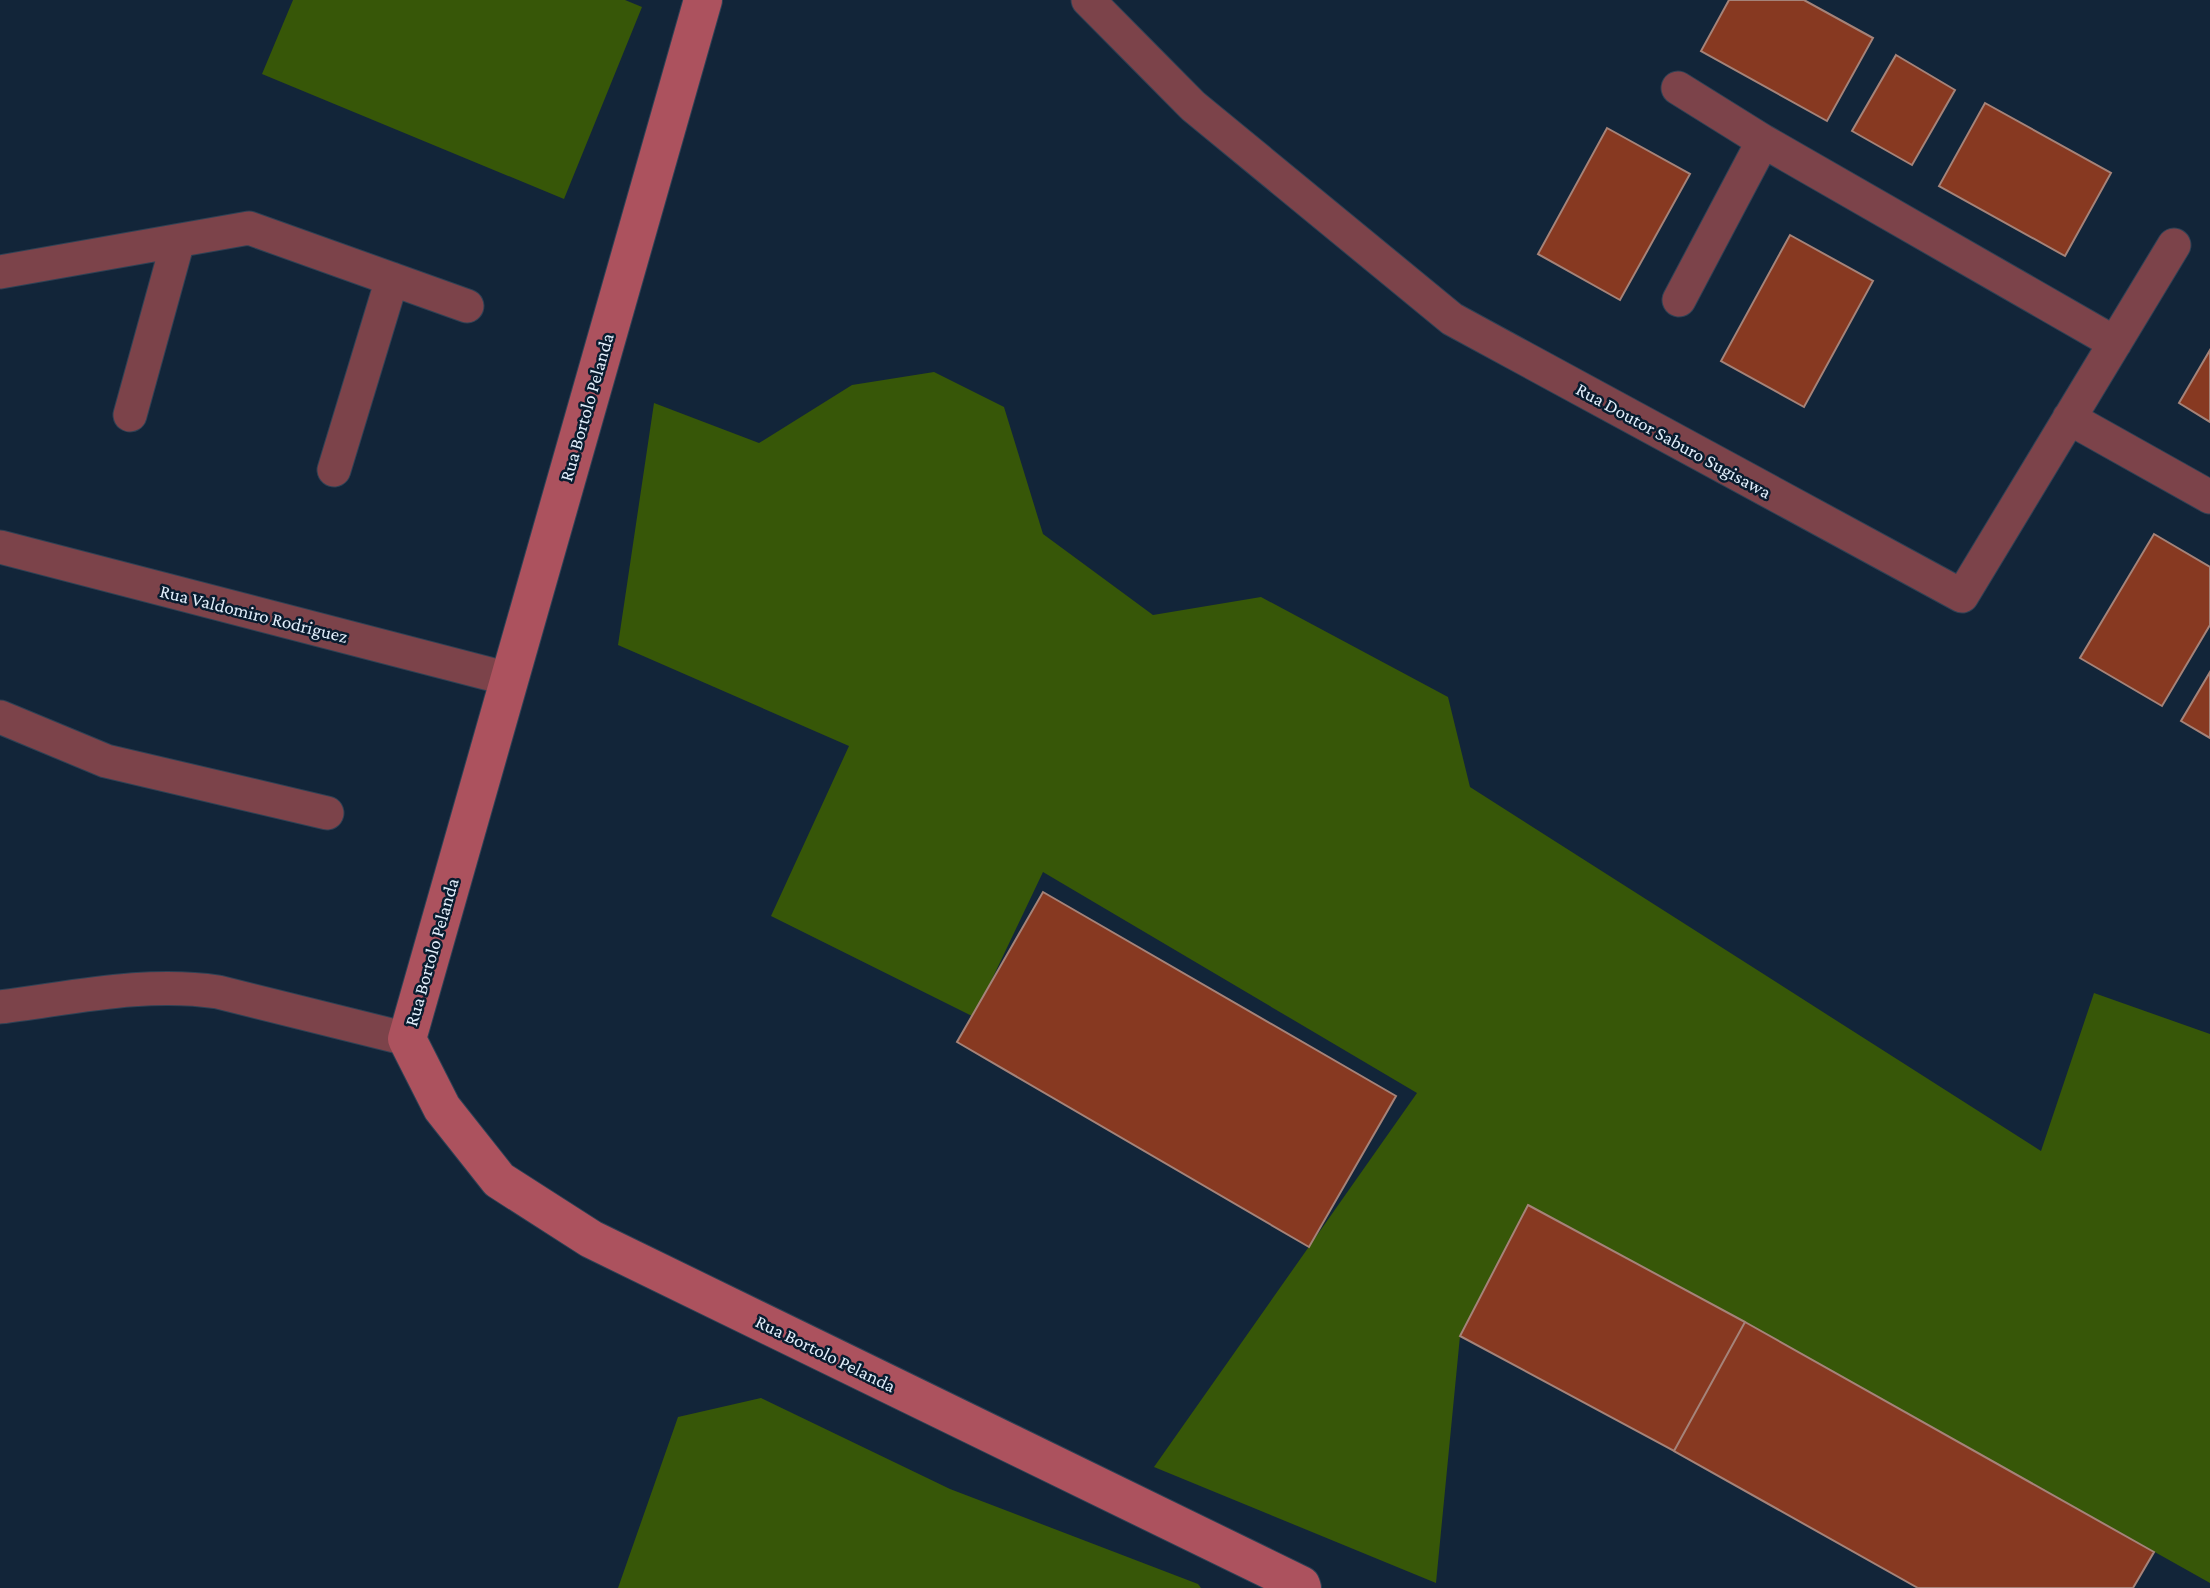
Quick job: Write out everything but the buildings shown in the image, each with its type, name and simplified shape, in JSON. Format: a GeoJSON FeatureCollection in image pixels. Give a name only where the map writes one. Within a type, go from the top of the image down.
{"type":"FeatureCollection","features":[{"type":"Feature","properties":{"kind":"street","name":"Rua Bortolo Pelanda"},"geometry":{"type":"LineString","coordinates":[[703,0],[407,1039],[442,1108],[499,1180],[591,1239],[1303,1587]]}},
{"type":"Feature","properties":{"kind":"street","name":"Rua Doutor Saburo Sugisawa"},"geometry":{"type":"LineString","coordinates":[[1088,0],[1193,106],[1452,319],[1962,596],[2174,245]]}},
{"type":"Feature","properties":{"kind":"street"},"geometry":{"type":"LineString","coordinates":[[1678,88],[1763,141],[2115,344]]}},
{"type":"Feature","properties":{"kind":"street"},"geometry":{"type":"LineString","coordinates":[[1679,300],[1763,141]]}},
{"type":"Feature","properties":{"kind":"street"},"geometry":{"type":"LineString","coordinates":[[0,272],[249,228],[467,306]]}},
{"type":"Feature","properties":{"kind":"street"},"geometry":{"type":"LineString","coordinates":[[130,415],[178,241]]}},
{"type":"Feature","properties":{"kind":"street"},"geometry":{"type":"LineString","coordinates":[[334,470],[392,279]]}},
{"type":"Feature","properties":{"kind":"street"},"geometry":{"type":"LineString","coordinates":[[2069,418],[2210,497]]}},
{"type":"Feature","properties":{"kind":"street","name":"Rua Valdomiro Rodriguez"},"geometry":{"type":"LineString","coordinates":[[0,547],[509,678]]}},
{"type":"Feature","properties":{"kind":"street"},"geometry":{"type":"LineString","coordinates":[[0,717],[106,761],[327,813]]}},
{"type":"Feature","properties":{"kind":"street"},"geometry":{"type":"LineString","coordinates":[[0,1007],[112,992],[189,988],[218,992],[407,1039]]}},
{"type":"Feature","properties":{"kind":"green space"},"geometry":{"type":"Polygon","coordinates":[[[293,0],[625,0],[642,7],[564,199],[262,74],[293,0]]]}},
{"type":"Feature","properties":{"kind":"green space"},"geometry":{"type":"Polygon","coordinates":[[[934,372],[1004,407],[1043,534],[1153,615],[1261,597],[1448,697],[1470,787],[2041,1151],[2094,993],[2210,1034],[2210,1583],[1745,1322],[1529,1205],[1460,1336],[1436,1583],[1154,1467],[1417,1093],[1043,872],[974,1017],[771,916],[849,746],[618,645],[654,403],[759,443],[852,385],[934,372]]]}},
{"type":"Feature","properties":{"kind":"green space"},"geometry":{"type":"Polygon","coordinates":[[[761,1398],[950,1489],[1198,1584],[1201,1588],[618,1588],[678,1417],[761,1398]]]}}]}
